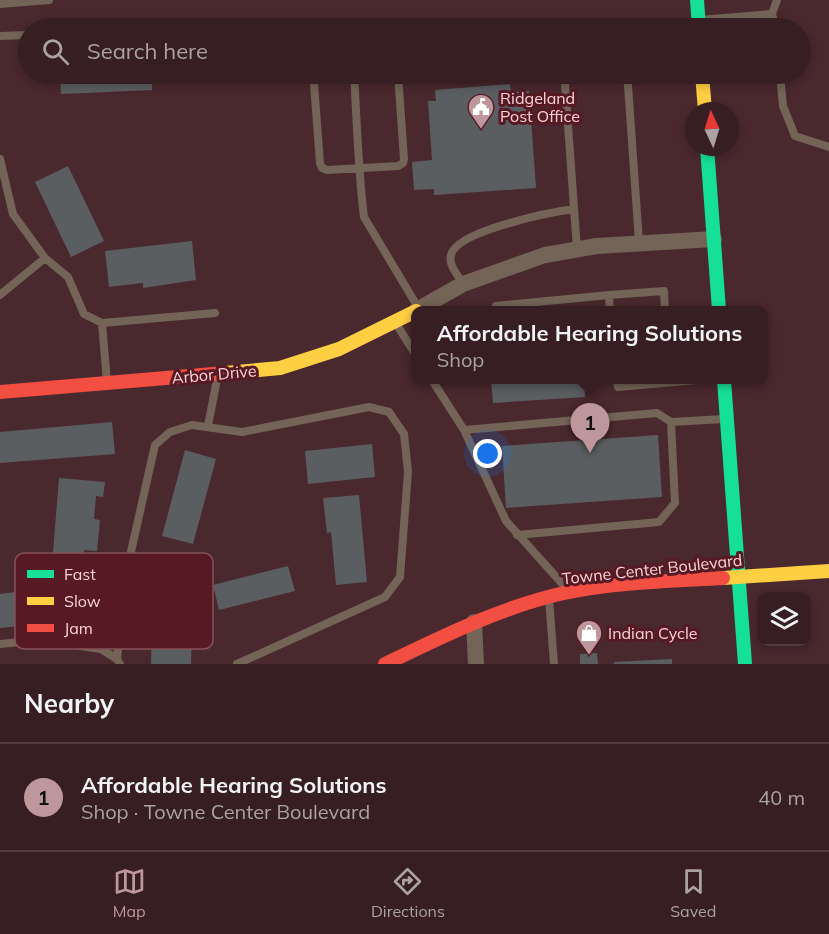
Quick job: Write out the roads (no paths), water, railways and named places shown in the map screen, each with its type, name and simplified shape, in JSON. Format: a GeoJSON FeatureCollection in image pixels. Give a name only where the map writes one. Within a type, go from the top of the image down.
{"type":"FeatureCollection","features":[{"type":"Feature","properties":{"kind":"street"},"geometry":{"type":"LineString","coordinates":[[697,0],[698,18]]}},
{"type":"Feature","properties":{"kind":"street"},"geometry":{"type":"LineString","coordinates":[[703,84],[704,102]]}},
{"type":"Feature","properties":{"kind":"street"},"geometry":{"type":"LineString","coordinates":[[709,156],[719,306]]}},
{"type":"Feature","properties":{"kind":"street","name":"Arbor Drive"},"geometry":{"type":"LineString","coordinates":[[424,306],[463,284],[544,255],[597,246],[714,238]]}},
{"type":"Feature","properties":{"kind":"street","name":"Arbor Drive"},"geometry":{"type":"LineString","coordinates":[[0,392],[280,368],[339,349],[411,313]]}},
{"type":"Feature","properties":{"kind":"street"},"geometry":{"type":"LineString","coordinates":[[724,384],[745,664]]}},
{"type":"Feature","properties":{"kind":"street","name":"Towne Center Boulevard"},"geometry":{"type":"LineString","coordinates":[[385,664],[474,622],[517,606],[570,592],[667,582],[829,571]]}},
{"type":"Feature","properties":{"kind":"street"},"geometry":{"type":"LineString","coordinates":[[474,622],[476,664]]}},
{"type":"Feature","properties":{"kind":"lane"},"geometry":{"type":"LineString","coordinates":[[0,4],[49,0]]}},
{"type":"Feature","properties":{"kind":"lane"},"geometry":{"type":"LineString","coordinates":[[773,18],[772,14],[777,0]]}},
{"type":"Feature","properties":{"kind":"lane"},"geometry":{"type":"LineString","coordinates":[[743,18],[772,14]]}},
{"type":"Feature","properties":{"kind":"lane"},"geometry":{"type":"LineString","coordinates":[[0,36],[18,35]]}},
{"type":"Feature","properties":{"kind":"lane"},"geometry":{"type":"LineString","coordinates":[[314,84],[320,163],[322,168],[327,170],[403,164],[399,84]]}},
{"type":"Feature","properties":{"kind":"lane"},"geometry":{"type":"LineString","coordinates":[[355,84],[363,209],[367,225],[415,306]]}},
{"type":"Feature","properties":{"kind":"lane"},"geometry":{"type":"LineString","coordinates":[[565,84],[577,249]]}},
{"type":"Feature","properties":{"kind":"lane"},"geometry":{"type":"LineString","coordinates":[[628,84],[639,242]]}},
{"type":"Feature","properties":{"kind":"lane"},"geometry":{"type":"LineString","coordinates":[[781,84],[783,106],[795,136],[829,147]]}},
{"type":"Feature","properties":{"kind":"lane"},"geometry":{"type":"LineString","coordinates":[[0,159],[13,214],[45,258],[69,277],[84,314],[102,323],[215,313]]}},
{"type":"Feature","properties":{"kind":"lane"},"geometry":{"type":"LineString","coordinates":[[463,284],[452,267],[450,259],[451,252],[461,242],[500,226],[544,213],[574,209]]}},
{"type":"Feature","properties":{"kind":"lane"},"geometry":{"type":"LineString","coordinates":[[0,294],[45,258]]}},
{"type":"Feature","properties":{"kind":"lane"},"geometry":{"type":"LineString","coordinates":[[496,306],[664,291],[666,306]]}},
{"type":"Feature","properties":{"kind":"lane"},"geometry":{"type":"LineString","coordinates":[[609,295],[610,306]]}},
{"type":"Feature","properties":{"kind":"lane"},"geometry":{"type":"LineString","coordinates":[[395,322],[411,347]]}},
{"type":"Feature","properties":{"kind":"lane"},"geometry":{"type":"LineString","coordinates":[[102,323],[107,383]]}},
{"type":"Feature","properties":{"kind":"lane"},"geometry":{"type":"LineString","coordinates":[[208,426],[218,373]]}},
{"type":"Feature","properties":{"kind":"lane"},"geometry":{"type":"LineString","coordinates":[[435,384],[464,430],[506,521],[570,592]]}},
{"type":"Feature","properties":{"kind":"lane"},"geometry":{"type":"LineString","coordinates":[[618,384],[618,387],[645,384]]}},
{"type":"Feature","properties":{"kind":"lane"},"geometry":{"type":"LineString","coordinates":[[131,553],[155,445],[170,432],[192,425],[242,432],[369,407],[389,412],[404,434],[408,472],[400,577],[385,597],[237,664]]}},
{"type":"Feature","properties":{"kind":"lane"},"geometry":{"type":"LineString","coordinates":[[464,430],[657,413],[671,422],[726,419]]}},
{"type":"Feature","properties":{"kind":"lane"},"geometry":{"type":"LineString","coordinates":[[517,535],[659,522],[675,503],[671,422]]}},
{"type":"Feature","properties":{"kind":"lane"},"geometry":{"type":"LineString","coordinates":[[548,597],[554,664]]}},
{"type":"Feature","properties":{"kind":"lane"},"geometry":{"type":"LineString","coordinates":[[0,644],[15,642]]}},
{"type":"Feature","properties":{"kind":"lane"},"geometry":{"type":"LineString","coordinates":[[101,649],[119,661]]}},
{"type":"Feature","properties":{"kind":"place","name":"Ridgeland Post Office"},"geometry":{"type":"Point","coordinates":[481,130]}},
{"type":"Feature","properties":{"kind":"place","name":"Affordable Hearing Solutions"},"geometry":{"type":"Point","coordinates":[590,453]}},
{"type":"Feature","properties":{"kind":"place","name":"Indian Cycle"},"geometry":{"type":"Point","coordinates":[589,656]}}]}
